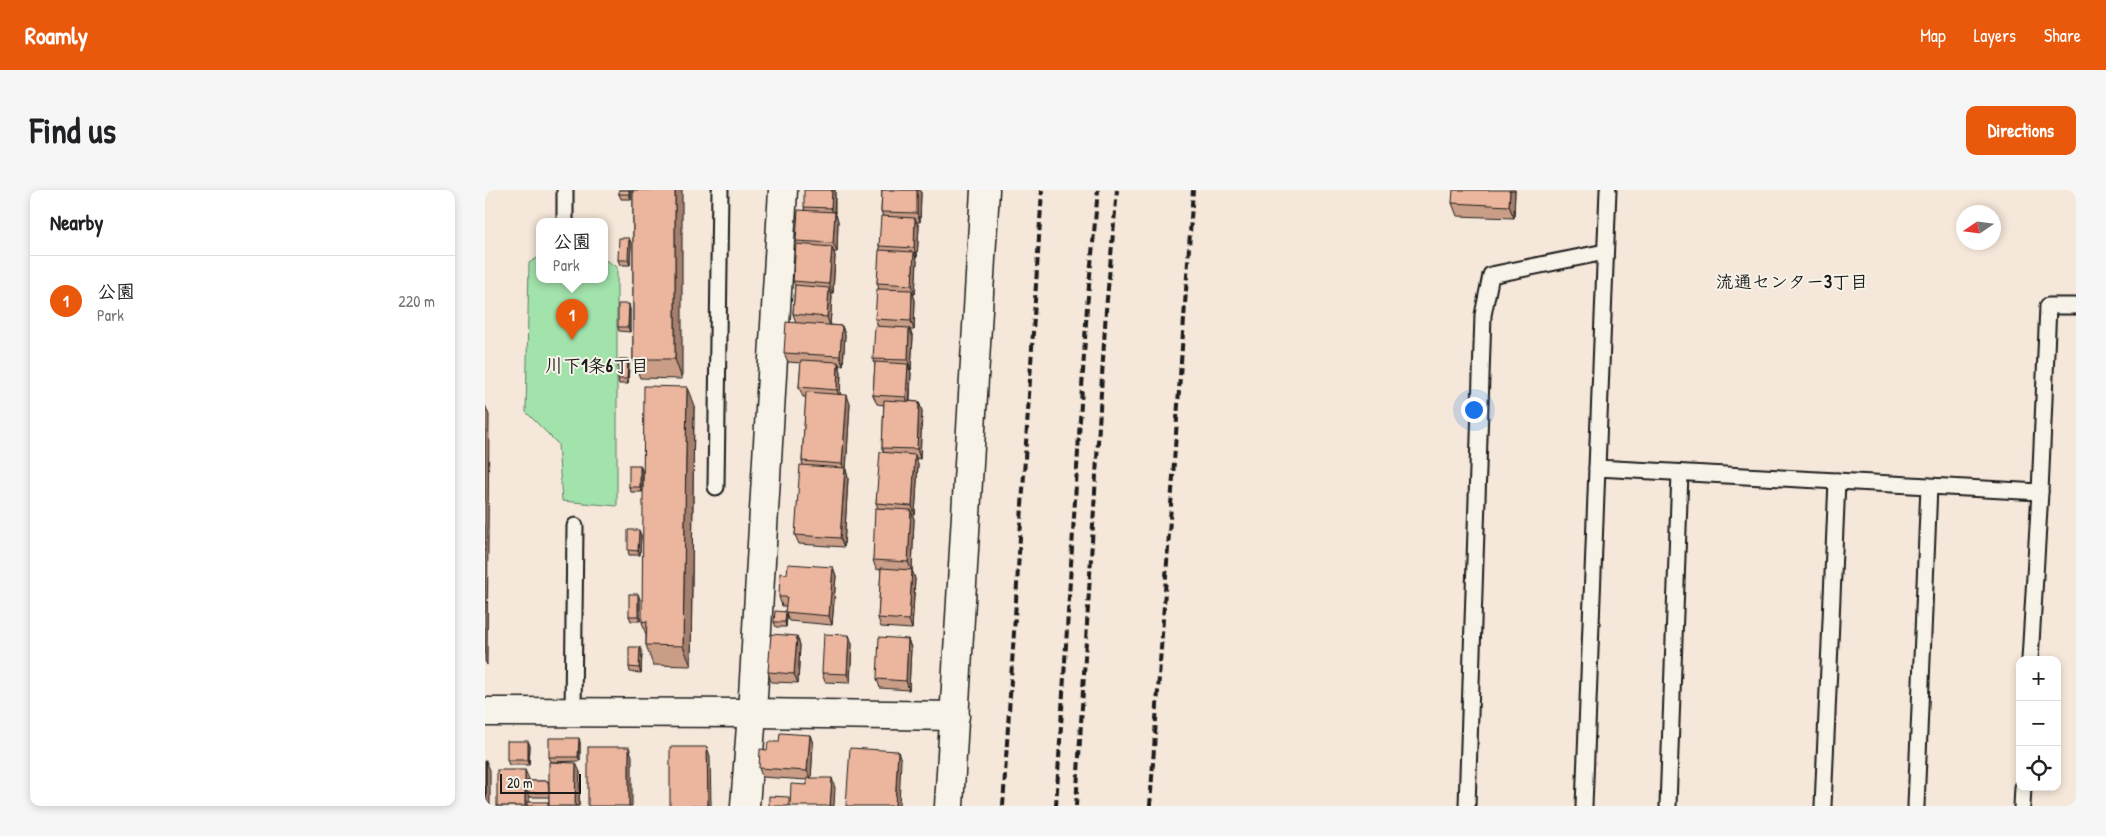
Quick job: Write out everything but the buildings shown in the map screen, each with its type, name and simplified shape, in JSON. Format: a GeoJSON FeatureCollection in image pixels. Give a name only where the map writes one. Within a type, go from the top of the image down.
{"type":"FeatureCollection","features":[{"type":"Feature","properties":{"kind":"street"},"geometry":{"type":"LineString","coordinates":[[745,806],[753,713],[783,190]]}},
{"type":"Feature","properties":{"kind":"street"},"geometry":{"type":"LineString","coordinates":[[949,806],[985,190]]}},
{"type":"Feature","properties":{"kind":"street"},"geometry":{"type":"LineString","coordinates":[[485,712],[955,716]]}},
{"type":"Feature","properties":{"kind":"lane"},"geometry":{"type":"LineString","coordinates":[[565,190],[565,218]]}},
{"type":"Feature","properties":{"kind":"lane"},"geometry":{"type":"LineString","coordinates":[[716,487],[720,190]]}},
{"type":"Feature","properties":{"kind":"lane"},"geometry":{"type":"LineString","coordinates":[[1584,806],[1608,190]]}},
{"type":"Feature","properties":{"kind":"lane"},"geometry":{"type":"LineString","coordinates":[[1467,806],[1483,315],[1491,275],[1605,252]]}},
{"type":"Feature","properties":{"kind":"lane"},"geometry":{"type":"LineString","coordinates":[[2031,656],[2049,306],[2076,306]]}},
{"type":"Feature","properties":{"kind":"lane"},"geometry":{"type":"LineString","coordinates":[[1597,468],[2040,492]]}},
{"type":"Feature","properties":{"kind":"lane"},"geometry":{"type":"LineString","coordinates":[[1668,806],[1680,473]]}},
{"type":"Feature","properties":{"kind":"lane"},"geometry":{"type":"LineString","coordinates":[[1823,806],[1837,481]]}},
{"type":"Feature","properties":{"kind":"lane"},"geometry":{"type":"LineString","coordinates":[[1916,806],[1929,486]]}},
{"type":"Feature","properties":{"kind":"lane"},"geometry":{"type":"LineString","coordinates":[[573,712],[575,526]]}},
{"type":"Feature","properties":{"kind":"lane"},"geometry":{"type":"LineString","coordinates":[[2022,806],[2023,791]]}},
{"type":"Feature","properties":{"kind":"green space"},"geometry":{"type":"Polygon","coordinates":[[[536,259],[536,283],[608,283],[608,262],[617,267],[617,506],[562,501],[558,444],[526,412],[529,263],[536,259]]]}},
{"type":"Feature","properties":{"kind":"railway"},"geometry":{"type":"LineString","coordinates":[[1003,806],[1042,190]]}},
{"type":"Feature","properties":{"kind":"railway"},"geometry":{"type":"LineString","coordinates":[[1056,806],[1087,307],[1098,190]]}},
{"type":"Feature","properties":{"kind":"railway"},"geometry":{"type":"LineString","coordinates":[[1076,806],[1106,310],[1117,190]]}},
{"type":"Feature","properties":{"kind":"railway"},"geometry":{"type":"LineString","coordinates":[[1150,806],[1193,190]]}},
{"type":"Feature","properties":{"kind":"place","name":"公園"},"geometry":{"type":"Point","coordinates":[572,340]}},
{"type":"Feature","properties":{"kind":"district","name":"流通センター3丁目"},"geometry":{"type":"Point","coordinates":[1792,282]}},
{"type":"Feature","properties":{"kind":"district","name":"川下1条6丁目"},"geometry":{"type":"Point","coordinates":[597,366]}}]}
